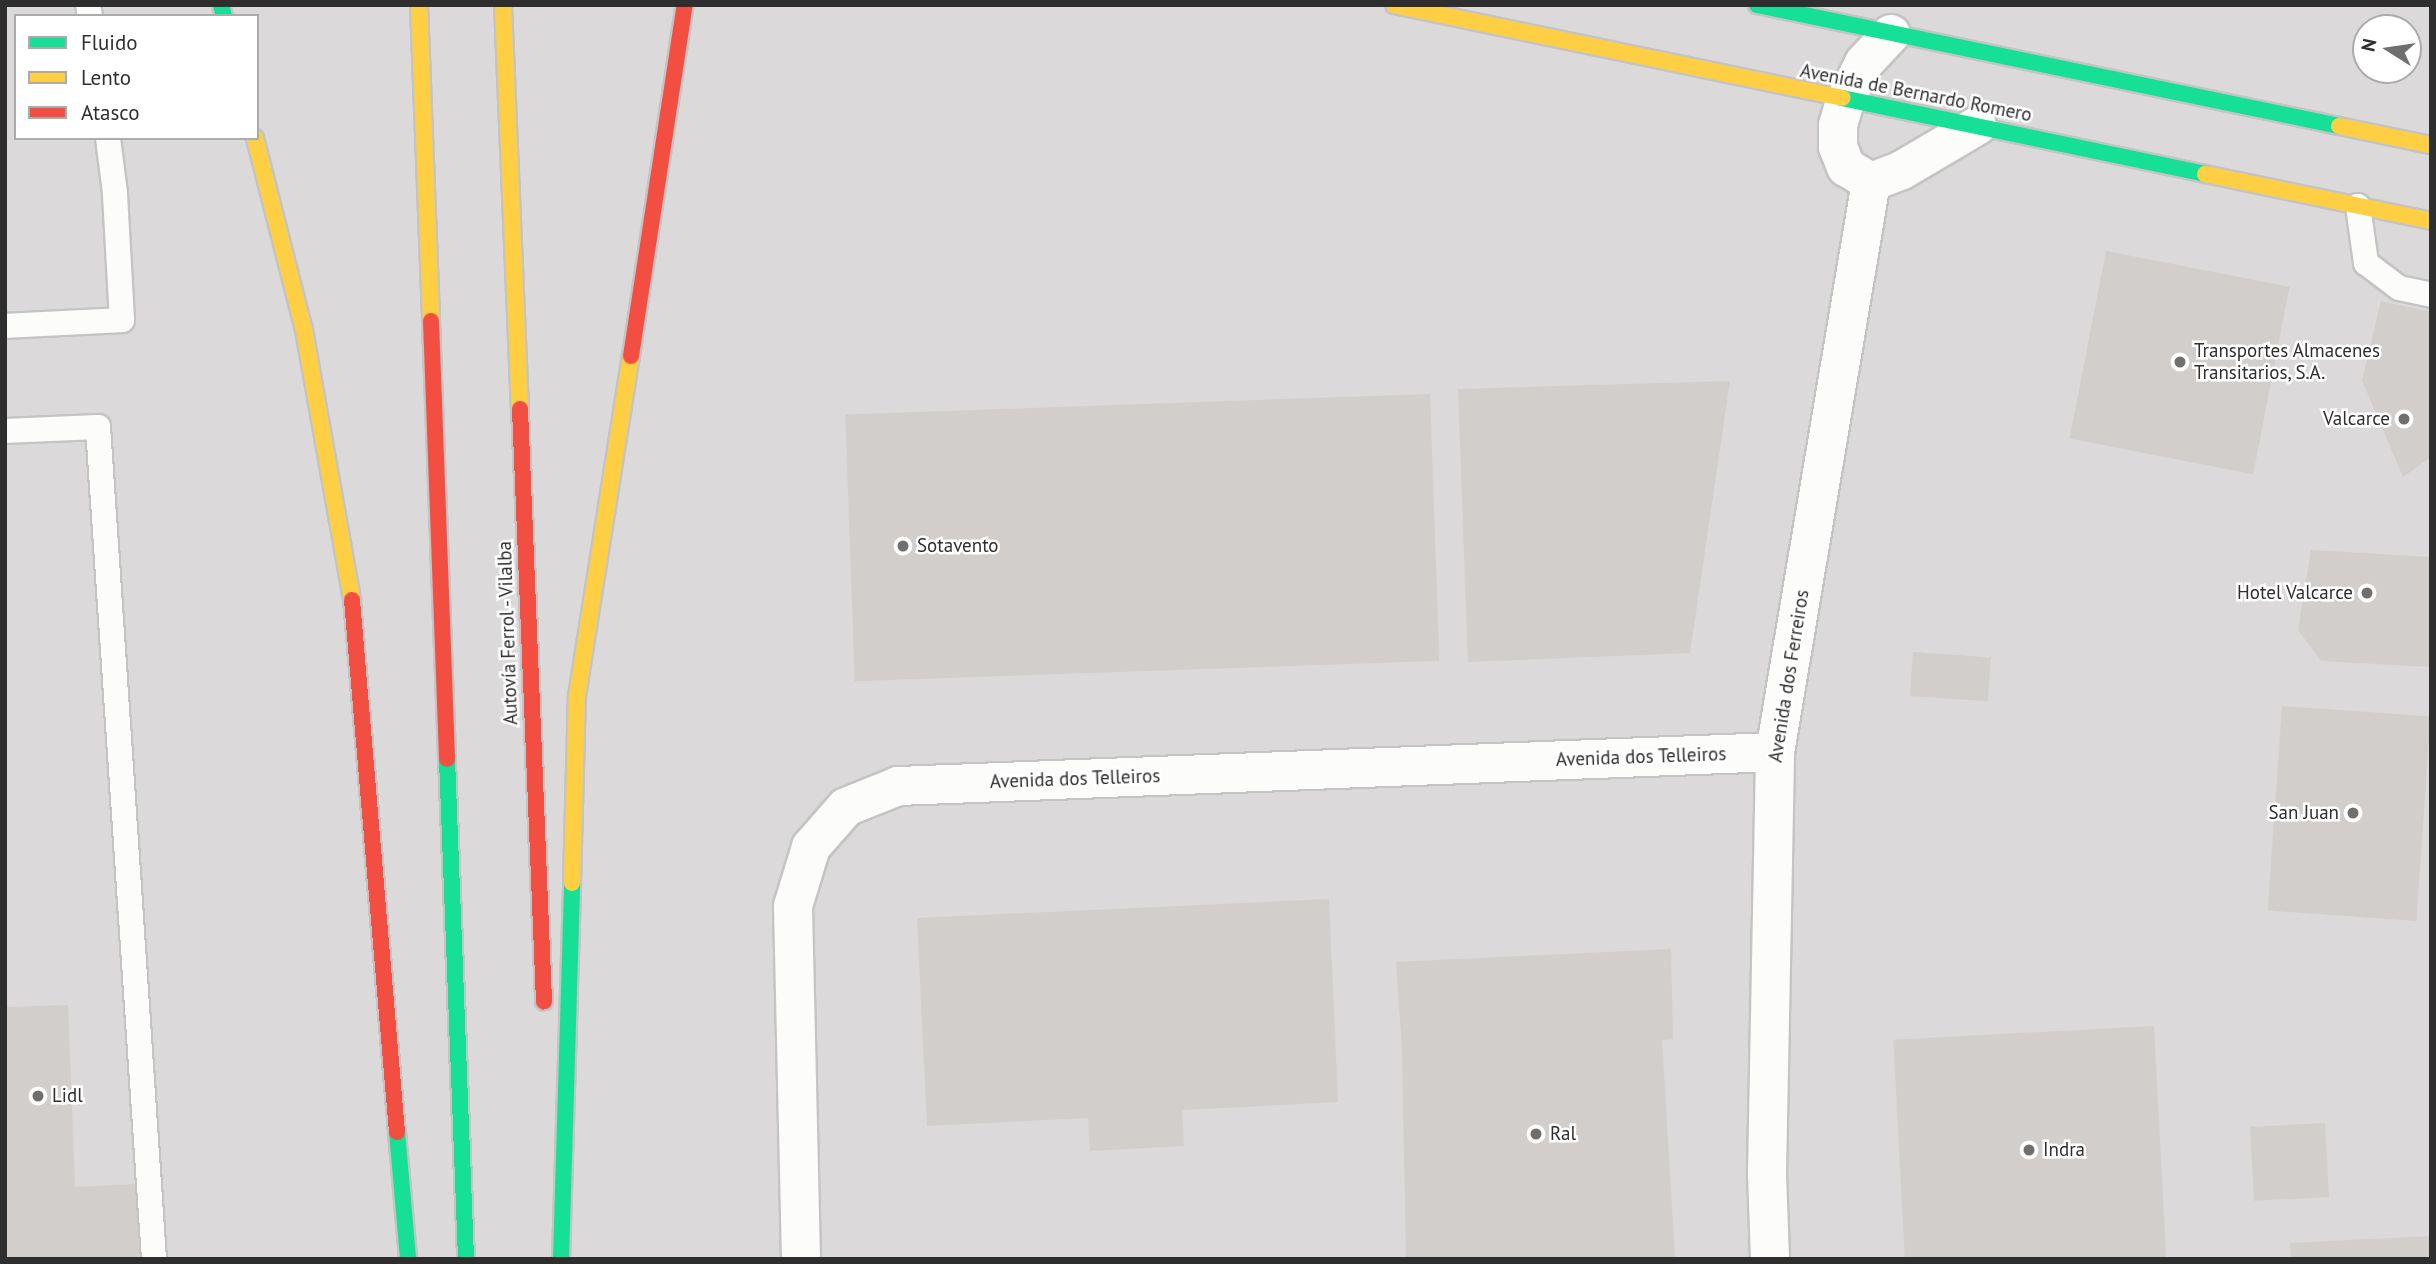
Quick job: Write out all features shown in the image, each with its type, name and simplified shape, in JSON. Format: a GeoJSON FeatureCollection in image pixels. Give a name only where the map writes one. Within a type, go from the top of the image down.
{"type":"FeatureCollection","features":[{"type":"Feature","properties":{"kind":"highway"},"geometry":{"type":"LineString","coordinates":[[419,5],[466,1259]]}},
{"type":"Feature","properties":{"kind":"highway","name":"Autovía Ferrol - Vilalba"},"geometry":{"type":"LineString","coordinates":[[503,5],[544,1021]]}},
{"type":"Feature","properties":{"kind":"highway"},"geometry":{"type":"LineString","coordinates":[[559,1259],[577,696],[677,72],[685,5]]}},
{"type":"Feature","properties":{"kind":"highway","name":"Avenida de Bernardo Romero"},"geometry":{"type":"LineString","coordinates":[[1394,5],[2431,221]]}},
{"type":"Feature","properties":{"kind":"highway"},"geometry":{"type":"LineString","coordinates":[[1757,5],[2431,145]]}},
{"type":"Feature","properties":{"kind":"highway"},"geometry":{"type":"LineString","coordinates":[[677,72],[695,38]]}},
{"type":"Feature","properties":{"kind":"highway"},"geometry":{"type":"LineString","coordinates":[[256,140],[304,330],[351,584],[408,1259]]}},
{"type":"Feature","properties":{"kind":"highway"},"geometry":{"type":"LineString","coordinates":[[549,1105],[559,1259]]}},
{"type":"Feature","properties":{"kind":"street"},"geometry":{"type":"LineString","coordinates":[[1891,34],[1864,63],[1845,101],[1838,125],[1838,147],[1846,167],[1871,182],[1940,150],[1977,126]]}},
{"type":"Feature","properties":{"kind":"street","name":"Avenida dos Ferreiros"},"geometry":{"type":"LineString","coordinates":[[1770,1259],[1767,1173],[1775,752],[1871,182]]}},
{"type":"Feature","properties":{"kind":"street","name":"Avenida dos Telleiros"},"geometry":{"type":"LineString","coordinates":[[802,1259],[793,906],[811,847],[846,807],[898,786],[1775,752]]}},
{"type":"Feature","properties":{"kind":"lane"},"geometry":{"type":"LineString","coordinates":[[5,326],[122,320],[116,193],[107,140]]}},
{"type":"Feature","properties":{"kind":"lane"},"geometry":{"type":"LineString","coordinates":[[2358,206],[2366,263],[2399,288],[2431,295]]}},
{"type":"Feature","properties":{"kind":"lane"},"geometry":{"type":"LineString","coordinates":[[5,431],[98,427],[154,1259]]}},
{"type":"Feature","properties":{"kind":"shaded area"},"geometry":{"type":"Polygon","coordinates":[[[5,5],[2431,5],[2431,1259],[5,1259],[5,5]]]}},
{"type":"Feature","properties":{"kind":"building","name":"Transportes Almacenes Transitarios, S.A."},"geometry":{"type":"Polygon","coordinates":[[[2106,251],[2290,287],[2253,474],[2070,438],[2106,251]]]}},
{"type":"Feature","properties":{"kind":"building","name":"Valcarce"},"geometry":{"type":"Polygon","coordinates":[[[2381,301],[2431,312],[2431,457],[2403,477],[2362,380],[2381,301]]]}},
{"type":"Feature","properties":{"kind":"building"},"geometry":{"type":"Polygon","coordinates":[[[1730,381],[1690,653],[1468,662],[1458,389],[1730,381]]]}},
{"type":"Feature","properties":{"kind":"building"},"geometry":{"type":"Polygon","coordinates":[[[1430,394],[1439,661],[855,681],[845,414],[1430,394]]]}},
{"type":"Feature","properties":{"kind":"building","name":"Hotel Valcarce"},"geometry":{"type":"Polygon","coordinates":[[[2311,550],[2431,557],[2431,667],[2321,661],[2298,630],[2311,550]]]}},
{"type":"Feature","properties":{"kind":"building"},"geometry":{"type":"Polygon","coordinates":[[[1913,652],[1991,657],[1988,701],[1910,696],[1913,652]]]}},
{"type":"Feature","properties":{"kind":"building","name":"San Juan"},"geometry":{"type":"Polygon","coordinates":[[[2282,706],[2431,716],[2416,921],[2268,911],[2282,706]]]}},
{"type":"Feature","properties":{"kind":"building"},"geometry":{"type":"Polygon","coordinates":[[[1329,899],[1338,1102],[1182,1110],[1184,1146],[1090,1151],[1088,1118],[927,1126],[917,918],[1329,899]]]}},
{"type":"Feature","properties":{"kind":"building"},"geometry":{"type":"Polygon","coordinates":[[[1671,949],[1673,1039],[1662,1040],[1675,1259],[1406,1259],[1402,1050],[1396,962],[1671,949]]]}},
{"type":"Feature","properties":{"kind":"building","name":"Lidl"},"geometry":{"type":"Polygon","coordinates":[[[68,1005],[75,1187],[136,1184],[139,1259],[5,1259],[5,1007],[68,1005]]]}},
{"type":"Feature","properties":{"kind":"building","name":"Indra"},"geometry":{"type":"Polygon","coordinates":[[[2154,1026],[2166,1259],[1905,1259],[1893,1040],[2154,1026]]]}},
{"type":"Feature","properties":{"kind":"building"},"geometry":{"type":"Polygon","coordinates":[[[2325,1123],[2329,1197],[2254,1201],[2250,1127],[2325,1123]]]}},
{"type":"Feature","properties":{"kind":"building"},"geometry":{"type":"Polygon","coordinates":[[[2431,1236],[2431,1259],[2291,1259],[2290,1243],[2431,1236]]]}},
{"type":"Feature","properties":{"kind":"traffic: fast"},"geometry":{"type":"LineString","coordinates":[[221,5],[223,14]]}},
{"type":"Feature","properties":{"kind":"traffic: fast"},"geometry":{"type":"LineString","coordinates":[[1757,5],[2339,126]]}},
{"type":"Feature","properties":{"kind":"traffic: fast"},"geometry":{"type":"LineString","coordinates":[[1842,98],[2205,174]]}},
{"type":"Feature","properties":{"kind":"traffic: fast"},"geometry":{"type":"LineString","coordinates":[[447,759],[466,1259]]}},
{"type":"Feature","properties":{"kind":"traffic: fast"},"geometry":{"type":"LineString","coordinates":[[561,1259],[572,883]]}},
{"type":"Feature","properties":{"kind":"traffic: fast"},"geometry":{"type":"LineString","coordinates":[[397,1132],[408,1259]]}},
{"type":"Feature","properties":{"kind":"traffic: slow"},"geometry":{"type":"LineString","coordinates":[[419,5],[431,321]]}},
{"type":"Feature","properties":{"kind":"traffic: slow"},"geometry":{"type":"LineString","coordinates":[[503,5],[520,409]]}},
{"type":"Feature","properties":{"kind":"traffic: slow"},"geometry":{"type":"LineString","coordinates":[[1394,5],[1842,98]]}},
{"type":"Feature","properties":{"kind":"traffic: slow"},"geometry":{"type":"LineString","coordinates":[[2339,126],[2431,145]]}},
{"type":"Feature","properties":{"kind":"traffic: slow"},"geometry":{"type":"LineString","coordinates":[[256,140],[304,330],[352,600]]}},
{"type":"Feature","properties":{"kind":"traffic: slow"},"geometry":{"type":"LineString","coordinates":[[2205,174],[2431,221]]}},
{"type":"Feature","properties":{"kind":"traffic: slow"},"geometry":{"type":"LineString","coordinates":[[572,883],[577,696],[631,356]]}},
{"type":"Feature","properties":{"kind":"traffic: jam"},"geometry":{"type":"LineString","coordinates":[[631,356],[685,5]]}},
{"type":"Feature","properties":{"kind":"traffic: jam"},"geometry":{"type":"LineString","coordinates":[[431,321],[447,759]]}},
{"type":"Feature","properties":{"kind":"traffic: jam"},"geometry":{"type":"LineString","coordinates":[[520,409],[544,1002]]}},
{"type":"Feature","properties":{"kind":"traffic: jam"},"geometry":{"type":"LineString","coordinates":[[352,600],[397,1132]]}},
{"type":"Feature","properties":{"kind":"place","name":"Transportes Almacenes Transitarios, S.A."},"geometry":{"type":"Point","coordinates":[2180,362]}},
{"type":"Feature","properties":{"kind":"place","name":"Valcarce"},"geometry":{"type":"Point","coordinates":[2404,419]}},
{"type":"Feature","properties":{"kind":"place","name":"Sotavento"},"geometry":{"type":"Point","coordinates":[903,546]}},
{"type":"Feature","properties":{"kind":"place","name":"Hotel Valcarce"},"geometry":{"type":"Point","coordinates":[2367,593]}},
{"type":"Feature","properties":{"kind":"place","name":"San Juan"},"geometry":{"type":"Point","coordinates":[2353,813]}},
{"type":"Feature","properties":{"kind":"place","name":"Lidl"},"geometry":{"type":"Point","coordinates":[38,1096]}},
{"type":"Feature","properties":{"kind":"place","name":"Ral"},"geometry":{"type":"Point","coordinates":[1536,1134]}},
{"type":"Feature","properties":{"kind":"place","name":"Indra"},"geometry":{"type":"Point","coordinates":[2029,1150]}}]}
